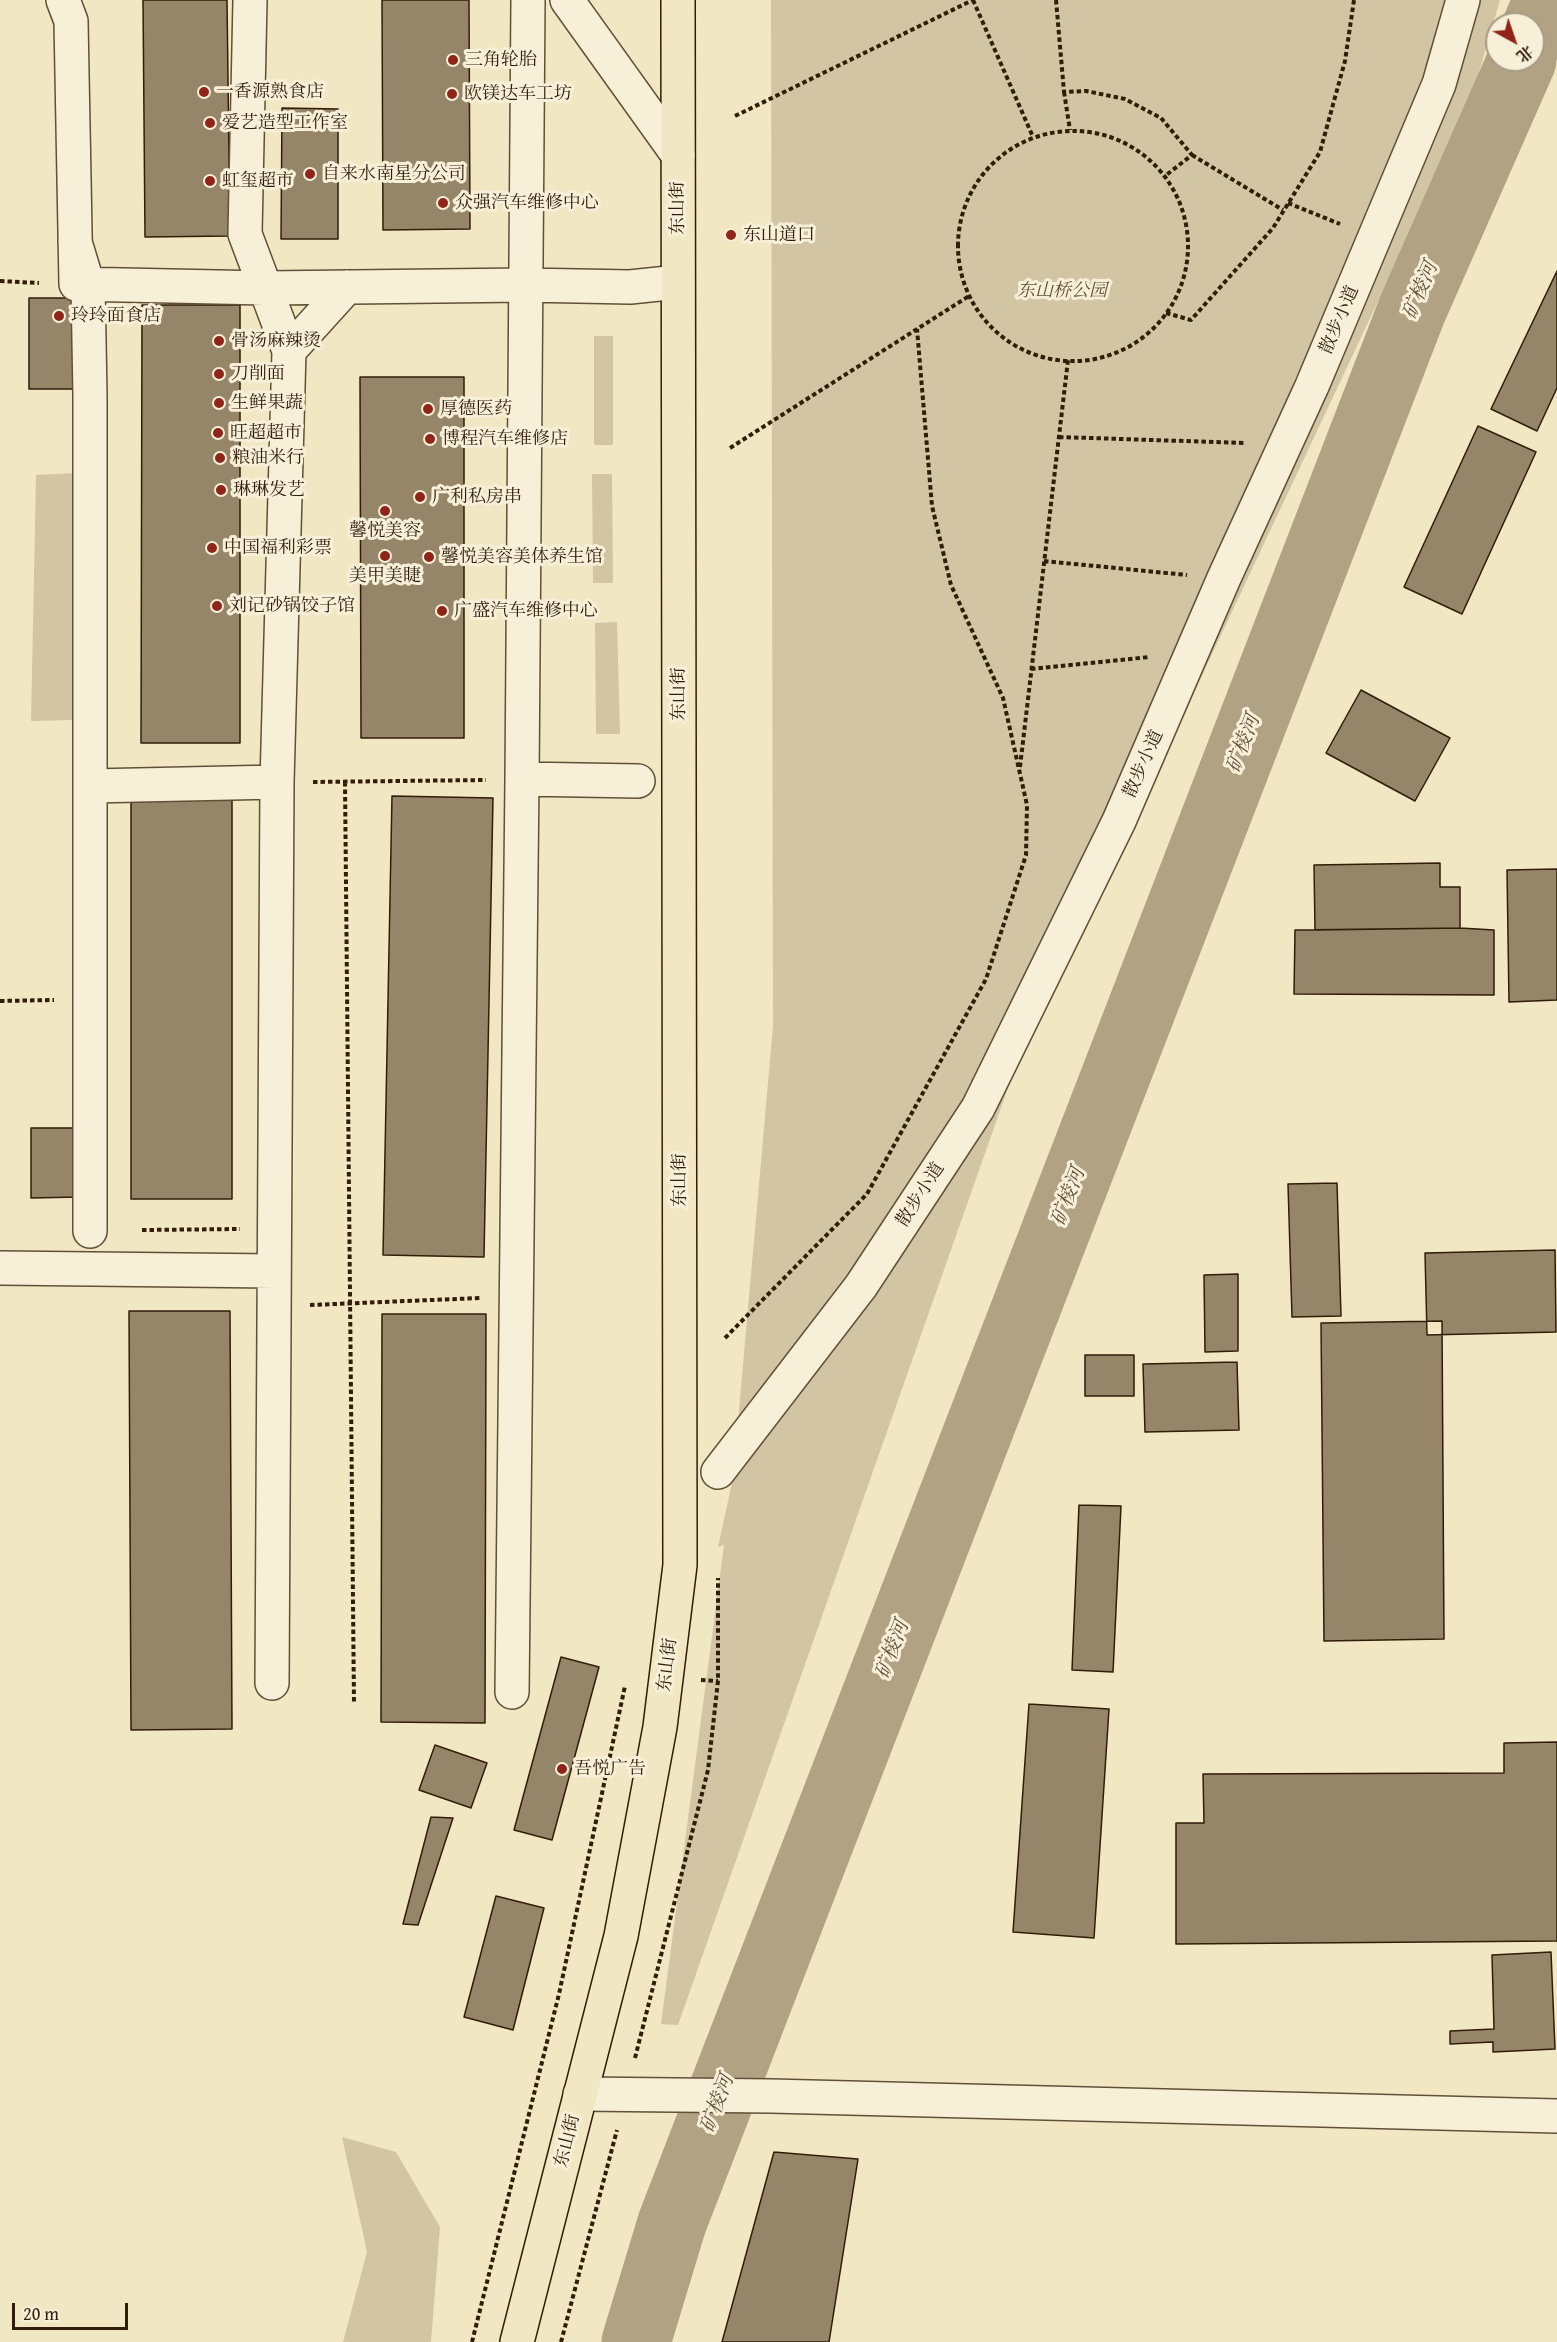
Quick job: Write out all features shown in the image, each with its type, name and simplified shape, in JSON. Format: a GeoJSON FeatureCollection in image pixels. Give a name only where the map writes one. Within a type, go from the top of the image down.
{"type":"FeatureCollection","features":[{"type":"Feature","properties":{"kind":"main road","name":"东山街"},"geometry":{"type":"LineString","coordinates":[[517,2342],[623,1924],[660,1727],[680,1565],[678,0]]}},
{"type":"Feature","properties":{"kind":"street"},"geometry":{"type":"LineString","coordinates":[[63,0],[70,21],[75,242],[88,285],[91,786],[90,1231]]}},
{"type":"Feature","properties":{"kind":"street"},"geometry":{"type":"LineString","coordinates":[[250,0],[245,234],[289,351],[277,782],[272,1683]]}},
{"type":"Feature","properties":{"kind":"street"},"geometry":{"type":"LineString","coordinates":[[512,1692],[528,0]]}},
{"type":"Feature","properties":{"kind":"street"},"geometry":{"type":"LineString","coordinates":[[567,0],[678,154]]}},
{"type":"Feature","properties":{"kind":"street","name":"散步小道"},"geometry":{"type":"LineString","coordinates":[[718,1472],[861,1286],[978,1108],[1119,821],[1224,578],[1285,444],[1439,84],[1463,0]]}},
{"type":"Feature","properties":{"kind":"street"},"geometry":{"type":"LineString","coordinates":[[88,285],[265,288],[525,285],[630,287],[678,282]]}},
{"type":"Feature","properties":{"kind":"street"},"geometry":{"type":"LineString","coordinates":[[289,351],[347,287]]}},
{"type":"Feature","properties":{"kind":"street"},"geometry":{"type":"LineString","coordinates":[[522,779],[638,781]]}},
{"type":"Feature","properties":{"kind":"street"},"geometry":{"type":"LineString","coordinates":[[91,786],[277,782]]}},
{"type":"Feature","properties":{"kind":"street"},"geometry":{"type":"LineString","coordinates":[[0,1268],[274,1271]]}},
{"type":"Feature","properties":{"kind":"street"},"geometry":{"type":"LineString","coordinates":[[580,2094],[754,2096],[1557,2116]]}},
{"type":"Feature","properties":{"kind":"path"},"geometry":{"type":"LineString","coordinates":[[735,116],[973,0],[1033,137]]}},
{"type":"Feature","properties":{"kind":"path"},"geometry":{"type":"LineString","coordinates":[[1056,0],[1064,92],[1070,130]]}},
{"type":"Feature","properties":{"kind":"path"},"geometry":{"type":"LineString","coordinates":[[1166,313],[1191,320],[1273,228],[1320,152],[1346,61],[1354,0]]}},
{"type":"Feature","properties":{"kind":"path"},"geometry":{"type":"LineString","coordinates":[[1064,92],[1086,91],[1125,99],[1161,118],[1192,154],[1283,210]]}},
{"type":"Feature","properties":{"kind":"path"},"geometry":{"type":"LineString","coordinates":[[1070,130],[1109,135],[1142,153],[1165,176],[1186,217],[1189,257],[1179,293],[1158,325],[1129,348],[1093,360],[1055,360],[1020,349],[990,327],[969,296],[958,259],[960,221],[974,185],[1000,156],[1033,137],[1070,130]]}},
{"type":"Feature","properties":{"kind":"path"},"geometry":{"type":"LineString","coordinates":[[1165,176],[1192,154]]}},
{"type":"Feature","properties":{"kind":"path"},"geometry":{"type":"LineString","coordinates":[[1288,203],[1375,238]]}},
{"type":"Feature","properties":{"kind":"path"},"geometry":{"type":"LineString","coordinates":[[730,448],[969,296]]}},
{"type":"Feature","properties":{"kind":"path"},"geometry":{"type":"LineString","coordinates":[[725,1338],[867,1194],[986,979],[1026,855],[1027,805],[1002,698],[951,585],[933,506],[917,329]]}},
{"type":"Feature","properties":{"kind":"path"},"geometry":{"type":"LineString","coordinates":[[1019,771],[1068,360]]}},
{"type":"Feature","properties":{"kind":"path"},"geometry":{"type":"LineString","coordinates":[[1059,437],[1285,444]]}},
{"type":"Feature","properties":{"kind":"path"},"geometry":{"type":"LineString","coordinates":[[1044,561],[1224,578]]}},
{"type":"Feature","properties":{"kind":"path"},"geometry":{"type":"LineString","coordinates":[[1031,669],[1192,652]]}},
{"type":"Feature","properties":{"kind":"path"},"geometry":{"type":"LineString","coordinates":[[354,1704],[345,782],[522,779]]}},
{"type":"Feature","properties":{"kind":"path"},"geometry":{"type":"LineString","coordinates":[[0,1001],[91,999]]}},
{"type":"Feature","properties":{"kind":"path"},"geometry":{"type":"LineString","coordinates":[[90,1231],[274,1228]]}},
{"type":"Feature","properties":{"kind":"path"},"geometry":{"type":"LineString","coordinates":[[350,1303],[516,1296]]}},
{"type":"Feature","properties":{"kind":"path"},"geometry":{"type":"LineString","coordinates":[[472,2342],[559,1994],[627,1676]]}},
{"type":"Feature","properties":{"kind":"green space","name":"东山桥公园"},"geometry":{"type":"Polygon","coordinates":[[[771,0],[1500,0],[1497,12],[1485,12],[1485,52],[1468,110],[1008,1088],[678,2025],[661,2024],[724,1545],[718,1547],[733,1478],[773,1026],[771,0]]]}},
{"type":"Feature","properties":{"kind":"green space"},"geometry":{"type":"Polygon","coordinates":[[[594,336],[613,336],[613,445],[594,445],[594,336]]]}},
{"type":"Feature","properties":{"kind":"green space"},"geometry":{"type":"Polygon","coordinates":[[[76,473],[72,720],[31,721],[36,475],[76,473]]]}},
{"type":"Feature","properties":{"kind":"green space"},"geometry":{"type":"Polygon","coordinates":[[[592,474],[612,474],[613,583],[593,583],[592,474]]]}},
{"type":"Feature","properties":{"kind":"green space"},"geometry":{"type":"Polygon","coordinates":[[[617,622],[620,734],[596,734],[595,623],[617,622]]]}},
{"type":"Feature","properties":{"kind":"green space"},"geometry":{"type":"Polygon","coordinates":[[[342,2137],[396,2152],[440,2227],[431,2342],[343,2342],[367,2252],[342,2137]]]}},
{"type":"Feature","properties":{"kind":"building"},"geometry":{"type":"Polygon","coordinates":[[[143,0],[227,0],[230,236],[145,237],[143,0]]]}},
{"type":"Feature","properties":{"kind":"building"},"geometry":{"type":"Polygon","coordinates":[[[382,0],[469,0],[470,229],[383,230],[382,0]]]}},
{"type":"Feature","properties":{"kind":"building","name":"自来水南星分公司"},"geometry":{"type":"Polygon","coordinates":[[[282,108],[338,109],[338,239],[281,239],[282,108]]]}},
{"type":"Feature","properties":{"kind":"building"},"geometry":{"type":"Polygon","coordinates":[[[1557,271],[1557,388],[1537,431],[1491,409],[1557,271]]]}},
{"type":"Feature","properties":{"kind":"building"},"geometry":{"type":"Polygon","coordinates":[[[29,298],[79,298],[80,389],[29,389],[29,298]]]}},
{"type":"Feature","properties":{"kind":"building"},"geometry":{"type":"Polygon","coordinates":[[[142,305],[240,305],[240,743],[141,743],[142,305]]]}},
{"type":"Feature","properties":{"kind":"building"},"geometry":{"type":"Polygon","coordinates":[[[360,377],[464,377],[464,738],[361,738],[360,377]]]}},
{"type":"Feature","properties":{"kind":"building"},"geometry":{"type":"Polygon","coordinates":[[[1478,426],[1536,452],[1462,614],[1404,587],[1478,426]]]}},
{"type":"Feature","properties":{"kind":"building"},"geometry":{"type":"Polygon","coordinates":[[[1361,690],[1450,738],[1415,801],[1326,753],[1361,690]]]}},
{"type":"Feature","properties":{"kind":"building"},"geometry":{"type":"Polygon","coordinates":[[[392,796],[493,798],[484,1257],[383,1255],[392,796]]]}},
{"type":"Feature","properties":{"kind":"building"},"geometry":{"type":"Polygon","coordinates":[[[131,797],[232,797],[232,1199],[131,1199],[131,797]]]}},
{"type":"Feature","properties":{"kind":"building"},"geometry":{"type":"Polygon","coordinates":[[[1440,863],[1440,887],[1460,887],[1460,928],[1315,930],[1314,865],[1440,863]]]}},
{"type":"Feature","properties":{"kind":"building"},"geometry":{"type":"Polygon","coordinates":[[[1557,869],[1557,1000],[1509,1002],[1507,870],[1557,869]]]}},
{"type":"Feature","properties":{"kind":"building"},"geometry":{"type":"Polygon","coordinates":[[[1460,928],[1494,930],[1494,995],[1294,994],[1295,930],[1460,928]]]}},
{"type":"Feature","properties":{"kind":"building"},"geometry":{"type":"Polygon","coordinates":[[[31,1128],[79,1128],[80,1197],[31,1198],[31,1128]]]}},
{"type":"Feature","properties":{"kind":"building"},"geometry":{"type":"Polygon","coordinates":[[[1337,1183],[1341,1316],[1292,1317],[1288,1184],[1337,1183]]]}},
{"type":"Feature","properties":{"kind":"building"},"geometry":{"type":"Polygon","coordinates":[[[1555,1250],[1556,1332],[1427,1335],[1425,1253],[1555,1250]]]}},
{"type":"Feature","properties":{"kind":"building"},"geometry":{"type":"Polygon","coordinates":[[[1238,1274],[1238,1351],[1205,1352],[1204,1275],[1238,1274]]]}},
{"type":"Feature","properties":{"kind":"building"},"geometry":{"type":"Polygon","coordinates":[[[129,1311],[230,1311],[232,1729],[131,1730],[129,1311]]]}},
{"type":"Feature","properties":{"kind":"building"},"geometry":{"type":"Polygon","coordinates":[[[382,1314],[486,1314],[485,1723],[381,1722],[382,1314]]]}},
{"type":"Feature","properties":{"kind":"building"},"geometry":{"type":"Polygon","coordinates":[[[1442,1321],[1444,1639],[1324,1641],[1321,1323],[1442,1321]]]}},
{"type":"Feature","properties":{"kind":"building"},"geometry":{"type":"Polygon","coordinates":[[[1085,1355],[1134,1355],[1134,1396],[1085,1396],[1085,1355]]]}},
{"type":"Feature","properties":{"kind":"building"},"geometry":{"type":"Polygon","coordinates":[[[1237,1362],[1239,1430],[1145,1432],[1143,1364],[1237,1362]]]}},
{"type":"Feature","properties":{"kind":"building"},"geometry":{"type":"Polygon","coordinates":[[[1079,1505],[1121,1506],[1113,1672],[1072,1670],[1079,1505]]]}},
{"type":"Feature","properties":{"kind":"building"},"geometry":{"type":"Polygon","coordinates":[[[561,1657],[599,1667],[552,1840],[514,1830],[561,1657]]]}},
{"type":"Feature","properties":{"kind":"building"},"geometry":{"type":"Polygon","coordinates":[[[1029,1704],[1109,1709],[1094,1938],[1013,1932],[1029,1704]]]}},
{"type":"Feature","properties":{"kind":"building"},"geometry":{"type":"Polygon","coordinates":[[[1557,1742],[1557,1941],[1176,1944],[1176,1823],[1204,1823],[1203,1774],[1504,1773],[1504,1743],[1557,1742]]]}},
{"type":"Feature","properties":{"kind":"building"},"geometry":{"type":"Polygon","coordinates":[[[435,1745],[487,1763],[471,1808],[419,1790],[435,1745]]]}},
{"type":"Feature","properties":{"kind":"building"},"geometry":{"type":"Polygon","coordinates":[[[431,1817],[453,1818],[418,1925],[403,1924],[431,1817]]]}},
{"type":"Feature","properties":{"kind":"building"},"geometry":{"type":"Polygon","coordinates":[[[496,1896],[544,1908],[513,2030],[464,2017],[496,1896]]]}},
{"type":"Feature","properties":{"kind":"building"},"geometry":{"type":"Polygon","coordinates":[[[1551,1952],[1555,2049],[1493,2052],[1493,2042],[1450,2044],[1450,2031],[1494,2029],[1492,1955],[1551,1952]]]}},
{"type":"Feature","properties":{"kind":"building"},"geometry":{"type":"Polygon","coordinates":[[[774,2152],[858,2159],[829,2342],[722,2342],[774,2152]]]}},
{"type":"Feature","properties":{"kind":"waterway","name":"矿棱河"},"geometry":{"type":"LineString","coordinates":[[1543,12],[1548,0]]}},
{"type":"Feature","properties":{"kind":"waterway","name":"矿棱河"},"geometry":{"type":"LineString","coordinates":[[636,2342],[672,2223],[1412,310],[1517,72]]}},
{"type":"Feature","properties":{"kind":"place","name":"三角轮胎"},"geometry":{"type":"Point","coordinates":[453,60]}},
{"type":"Feature","properties":{"kind":"place","name":"一香源熟食店"},"geometry":{"type":"Point","coordinates":[204,92]}},
{"type":"Feature","properties":{"kind":"place","name":"欧镁达车工坊"},"geometry":{"type":"Point","coordinates":[452,94]}},
{"type":"Feature","properties":{"kind":"place","name":"爱艺造型工作室"},"geometry":{"type":"Point","coordinates":[210,123]}},
{"type":"Feature","properties":{"kind":"place","name":"自来水南星分公司"},"geometry":{"type":"Point","coordinates":[310,174]}},
{"type":"Feature","properties":{"kind":"place","name":"虹玺超市"},"geometry":{"type":"Point","coordinates":[210,181]}},
{"type":"Feature","properties":{"kind":"place","name":"众强汽车维修中心"},"geometry":{"type":"Point","coordinates":[443,203]}},
{"type":"Feature","properties":{"kind":"place","name":"东山道口"},"geometry":{"type":"Point","coordinates":[731,235]}},
{"type":"Feature","properties":{"kind":"place","name":"玲玲面食店"},"geometry":{"type":"Point","coordinates":[59,316]}},
{"type":"Feature","properties":{"kind":"place","name":"骨汤麻辣烫"},"geometry":{"type":"Point","coordinates":[219,341]}},
{"type":"Feature","properties":{"kind":"place","name":"刀削面"},"geometry":{"type":"Point","coordinates":[219,374]}},
{"type":"Feature","properties":{"kind":"place","name":"生鲜果蔬"},"geometry":{"type":"Point","coordinates":[219,403]}},
{"type":"Feature","properties":{"kind":"place","name":"厚德医药"},"geometry":{"type":"Point","coordinates":[428,409]}},
{"type":"Feature","properties":{"kind":"place","name":"旺超超市"},"geometry":{"type":"Point","coordinates":[218,433]}},
{"type":"Feature","properties":{"kind":"place","name":"博程汽车维修店"},"geometry":{"type":"Point","coordinates":[430,439]}},
{"type":"Feature","properties":{"kind":"place","name":"粮油米行"},"geometry":{"type":"Point","coordinates":[220,458]}},
{"type":"Feature","properties":{"kind":"place","name":"琳琳发艺"},"geometry":{"type":"Point","coordinates":[221,490]}},
{"type":"Feature","properties":{"kind":"place","name":"广利私房串"},"geometry":{"type":"Point","coordinates":[420,497]}},
{"type":"Feature","properties":{"kind":"place","name":"馨悦美容"},"geometry":{"type":"Point","coordinates":[385,511]}},
{"type":"Feature","properties":{"kind":"place","name":"中国福利彩票"},"geometry":{"type":"Point","coordinates":[212,548]}},
{"type":"Feature","properties":{"kind":"place","name":"美甲美睫"},"geometry":{"type":"Point","coordinates":[385,556]}},
{"type":"Feature","properties":{"kind":"place","name":"馨悦美容美体养生馆"},"geometry":{"type":"Point","coordinates":[429,557]}},
{"type":"Feature","properties":{"kind":"place","name":"刘记砂锅饺子馆"},"geometry":{"type":"Point","coordinates":[217,606]}},
{"type":"Feature","properties":{"kind":"place","name":"广盛汽车维修中心"},"geometry":{"type":"Point","coordinates":[442,611]}},
{"type":"Feature","properties":{"kind":"place","name":"吾悦广告"},"geometry":{"type":"Point","coordinates":[562,1769]}}]}
